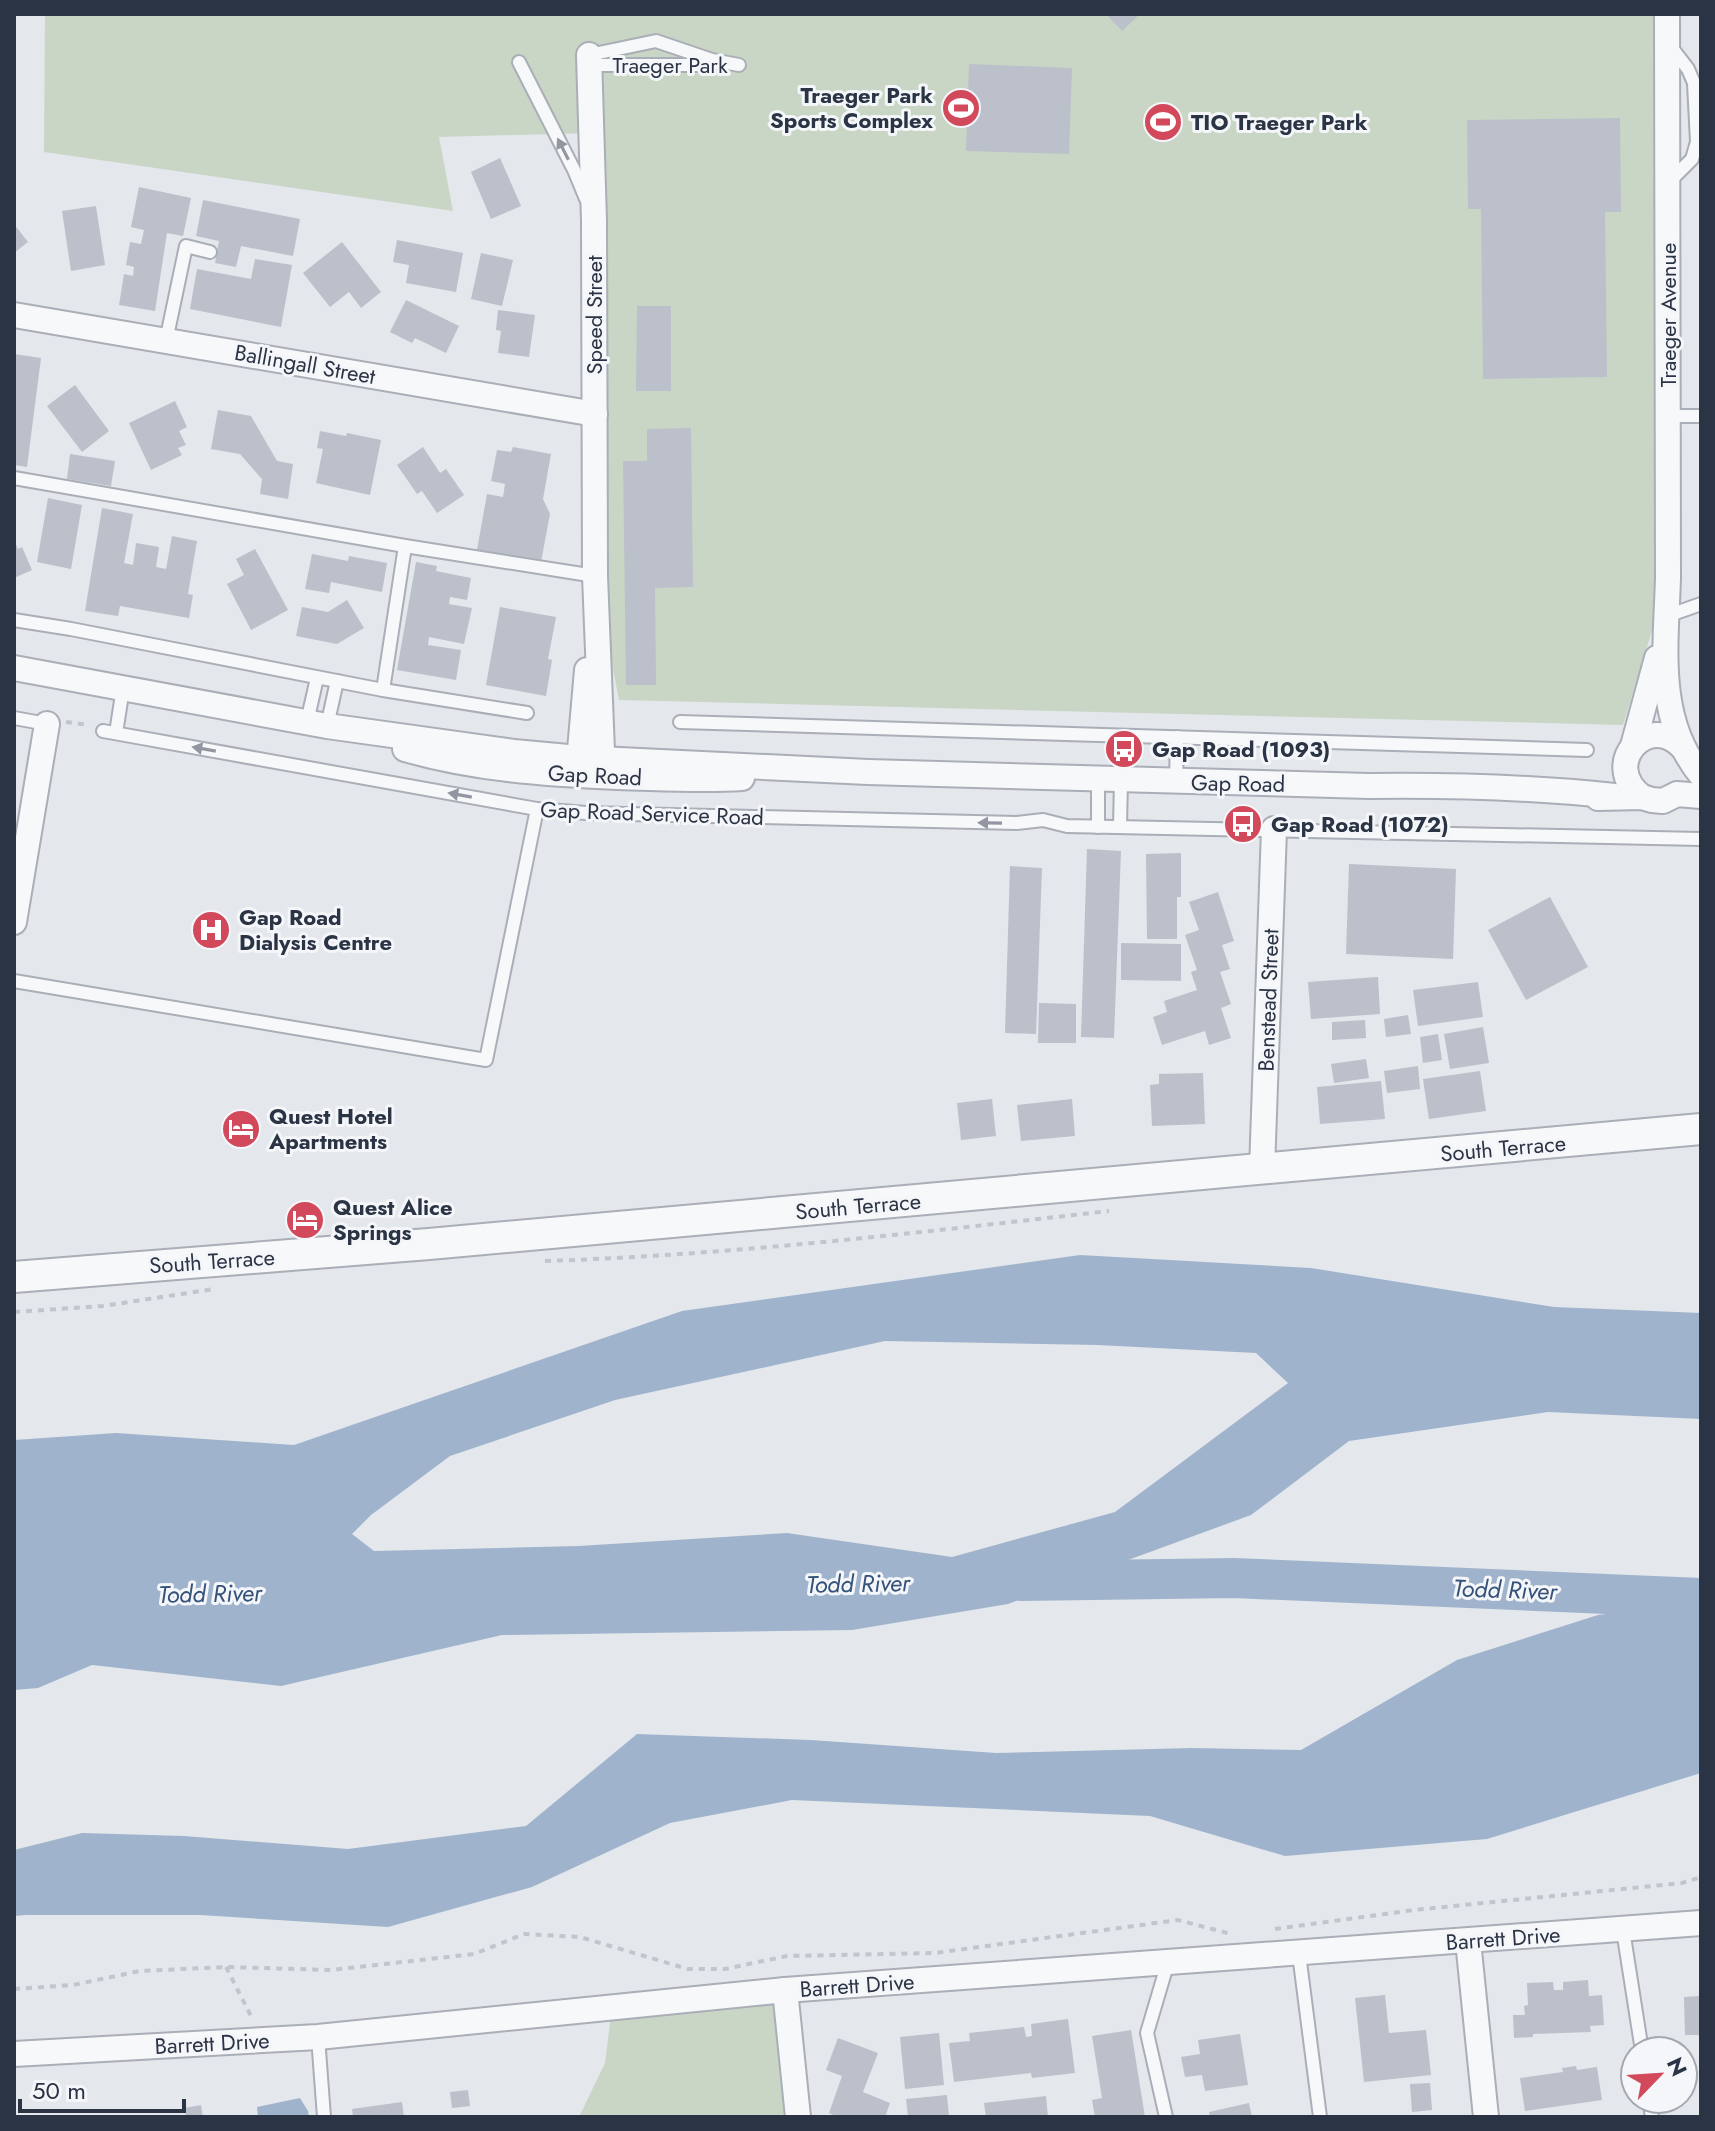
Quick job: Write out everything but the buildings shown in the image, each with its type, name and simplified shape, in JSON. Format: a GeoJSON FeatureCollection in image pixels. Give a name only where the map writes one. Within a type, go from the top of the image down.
{"type":"FeatureCollection","features":[{"type":"Feature","properties":{"kind":"street","name":"Traeger Avenue"},"geometry":{"type":"LineString","coordinates":[[1667,14],[1665,671],[1672,718],[1691,760]]}},
{"type":"Feature","properties":{"kind":"street","name":"Speed Street"},"geometry":{"type":"LineString","coordinates":[[589,60],[595,414],[591,767]]}},
{"type":"Feature","properties":{"kind":"street","name":"Ballingall Street"},"geometry":{"type":"LineString","coordinates":[[14,315],[595,414]]}},
{"type":"Feature","properties":{"kind":"street","name":"Traeger Avenue"},"geometry":{"type":"LineString","coordinates":[[1629,754],[1650,690],[1667,616]]}},
{"type":"Feature","properties":{"kind":"street","name":"Gap Road"},"geometry":{"type":"LineString","coordinates":[[14,668],[317,724],[438,759],[489,767],[868,772],[1369,786],[1449,785],[1564,791],[1663,801],[1689,795]]}},
{"type":"Feature","properties":{"kind":"street"},"geometry":{"type":"LineString","coordinates":[[14,922],[47,724]]}},
{"type":"Feature","properties":{"kind":"street"},"geometry":{"type":"LineString","coordinates":[[1564,791],[1596,782],[1642,739],[1660,735],[1677,741],[1691,760],[1689,795]]}},
{"type":"Feature","properties":{"kind":"street"},"geometry":{"type":"LineString","coordinates":[[1629,754],[1628,782],[1642,797]]}},
{"type":"Feature","properties":{"kind":"street","name":"Gap Road"},"geometry":{"type":"LineString","coordinates":[[1369,786],[1447,799],[1568,801],[1614,796]]}},
{"type":"Feature","properties":{"kind":"street","name":"Benstead Street"},"geometry":{"type":"LineString","coordinates":[[1262,1170],[1274,829]]}},
{"type":"Feature","properties":{"kind":"street","name":"South Terrace"},"geometry":{"type":"LineString","coordinates":[[14,1277],[429,1244],[1701,1129]]}},
{"type":"Feature","properties":{"kind":"street","name":"Barrett Drive"},"geometry":{"type":"LineString","coordinates":[[14,2054],[318,2037],[785,1990],[1701,1923]]}},
{"type":"Feature","properties":{"kind":"street"},"geometry":{"type":"LineString","coordinates":[[1468,1941],[1486,2117]]}},
{"type":"Feature","properties":{"kind":"street"},"geometry":{"type":"LineString","coordinates":[[785,1990],[798,2117]]}},
{"type":"Feature","properties":{"kind":"lane","name":"Traeger Park"},"geometry":{"type":"LineString","coordinates":[[656,41],[712,60],[739,65],[589,60],[656,41]]}},
{"type":"Feature","properties":{"kind":"lane"},"geometry":{"type":"LineString","coordinates":[[519,62],[574,170],[594,221]]}},
{"type":"Feature","properties":{"kind":"lane"},"geometry":{"type":"LineString","coordinates":[[166,341],[186,246],[210,252]]}},
{"type":"Feature","properties":{"kind":"lane"},"geometry":{"type":"LineString","coordinates":[[1668,416],[1701,416]]}},
{"type":"Feature","properties":{"kind":"lane"},"geometry":{"type":"LineString","coordinates":[[14,478],[595,576]]}},
{"type":"Feature","properties":{"kind":"lane"},"geometry":{"type":"LineString","coordinates":[[383,690],[405,546]]}},
{"type":"Feature","properties":{"kind":"lane"},"geometry":{"type":"LineString","coordinates":[[1667,616],[1701,604]]}},
{"type":"Feature","properties":{"kind":"lane"},"geometry":{"type":"LineString","coordinates":[[14,620],[383,690],[527,713]]}},
{"type":"Feature","properties":{"kind":"lane"},"geometry":{"type":"LineString","coordinates":[[317,678],[317,724]]}},
{"type":"Feature","properties":{"kind":"lane"},"geometry":{"type":"LineString","coordinates":[[317,724],[337,681]]}},
{"type":"Feature","properties":{"kind":"lane"},"geometry":{"type":"LineString","coordinates":[[110,732],[123,688]]}},
{"type":"Feature","properties":{"kind":"lane"},"geometry":{"type":"LineString","coordinates":[[14,718],[47,724]]}},
{"type":"Feature","properties":{"kind":"lane"},"geometry":{"type":"LineString","coordinates":[[680,722],[1587,750]]}},
{"type":"Feature","properties":{"kind":"lane","name":"Gap Road Service Road"},"geometry":{"type":"LineString","coordinates":[[110,732],[537,809],[586,813],[1017,823],[1033,820],[1098,827],[1701,839]]}},
{"type":"Feature","properties":{"kind":"lane"},"geometry":{"type":"LineString","coordinates":[[1176,781],[1177,737]]}},
{"type":"Feature","properties":{"kind":"lane"},"geometry":{"type":"LineString","coordinates":[[1098,827],[1110,779]]}},
{"type":"Feature","properties":{"kind":"lane"},"geometry":{"type":"LineString","coordinates":[[1110,779],[1120,827]]}},
{"type":"Feature","properties":{"kind":"lane"},"geometry":{"type":"LineString","coordinates":[[14,981],[486,1060],[537,809]]}},
{"type":"Feature","properties":{"kind":"lane"},"geometry":{"type":"LineString","coordinates":[[1623,1930],[1639,2035]]}},
{"type":"Feature","properties":{"kind":"lane"},"geometry":{"type":"LineString","coordinates":[[1299,1954],[1320,2117]]}},
{"type":"Feature","properties":{"kind":"lane"},"geometry":{"type":"LineString","coordinates":[[1166,2117],[1147,2033],[1168,1962]]}},
{"type":"Feature","properties":{"kind":"lane"},"geometry":{"type":"LineString","coordinates":[[318,2037],[324,2117]]}},
{"type":"Feature","properties":{"kind":"path"},"geometry":{"type":"LineString","coordinates":[[47,724],[48,719],[104,728],[110,732]]}},
{"type":"Feature","properties":{"kind":"path"},"geometry":{"type":"LineString","coordinates":[[1265,1931],[1414,1910],[1682,1883],[1701,1877]]}},
{"type":"Feature","properties":{"kind":"path"},"geometry":{"type":"LineString","coordinates":[[14,1989],[73,1985],[140,1971],[226,1967],[331,1970],[474,1954],[524,1934],[580,1937],[688,1969],[725,1969],[787,1956],[935,1953],[1178,1920],[1235,1935]]}},
{"type":"Feature","properties":{"kind":"path"},"geometry":{"type":"LineString","coordinates":[[226,1967],[252,2018],[257,2040]]}},
{"type":"Feature","properties":{"kind":"green space"},"geometry":{"type":"Polygon","coordinates":[[[45,14],[1667,14],[1668,578],[1623,725],[619,700],[595,576],[590,133],[439,137],[453,211],[44,152],[45,14]]]}},
{"type":"Feature","properties":{"kind":"green space"},"geometry":{"type":"Polygon","coordinates":[[[785,1990],[798,2117],[579,2117],[605,2063],[612,2008],[785,1990]]]}},
{"type":"Feature","properties":{"kind":"water"},"geometry":{"type":"Polygon","coordinates":[[[1080,1255],[1311,1268],[1554,1307],[1701,1313],[1701,1419],[1548,1412],[1349,1441],[1251,1515],[1008,1604],[852,1630],[502,1635],[281,1686],[92,1665],[38,1688],[14,1690],[14,1440],[116,1433],[294,1445],[682,1311],[1080,1255]],[[885,1341],[615,1400],[450,1456],[371,1515],[352,1534],[374,1551],[579,1546],[787,1533],[952,1557],[1115,1512],[1288,1383],[1256,1353],[1097,1345],[885,1341]]]}},
{"type":"Feature","properties":{"kind":"water"},"geometry":{"type":"Polygon","coordinates":[[[1701,1602],[1701,1773],[1487,1839],[1285,1856],[1150,1816],[792,1800],[670,1823],[532,1887],[388,1927],[200,1915],[14,1916],[14,1850],[82,1833],[184,1836],[348,1849],[526,1826],[637,1734],[811,1740],[996,1753],[1191,1748],[1301,1750],[1457,1660],[1598,1615],[1701,1602]]]}},
{"type":"Feature","properties":{"kind":"water"},"geometry":{"type":"Polygon","coordinates":[[[300,2098],[309,2117],[258,2117],[257,2107],[300,2098]]]}},
{"type":"Feature","properties":{"kind":"waterway","name":"Todd River"},"geometry":{"type":"LineString","coordinates":[[1021,1581],[1234,1578],[1701,1598]]}},
{"type":"Feature","properties":{"kind":"place","name":"Traeger Park Sports Complex"},"geometry":{"type":"Point","coordinates":[961,108]}},
{"type":"Feature","properties":{"kind":"place","name":"TIO Traeger Park"},"geometry":{"type":"Point","coordinates":[1163,122]}},
{"type":"Feature","properties":{"kind":"place","name":"Gap Road (1093)"},"geometry":{"type":"Point","coordinates":[1124,749]}},
{"type":"Feature","properties":{"kind":"place","name":"Gap Road (1072)"},"geometry":{"type":"Point","coordinates":[1243,824]}},
{"type":"Feature","properties":{"kind":"place","name":"Gap Road Dialysis Centre"},"geometry":{"type":"Point","coordinates":[211,930]}},
{"type":"Feature","properties":{"kind":"place","name":"Quest Hotel Apartments"},"geometry":{"type":"Point","coordinates":[241,1129]}},
{"type":"Feature","properties":{"kind":"place","name":"Quest Alice Springs"},"geometry":{"type":"Point","coordinates":[305,1220]}}]}
